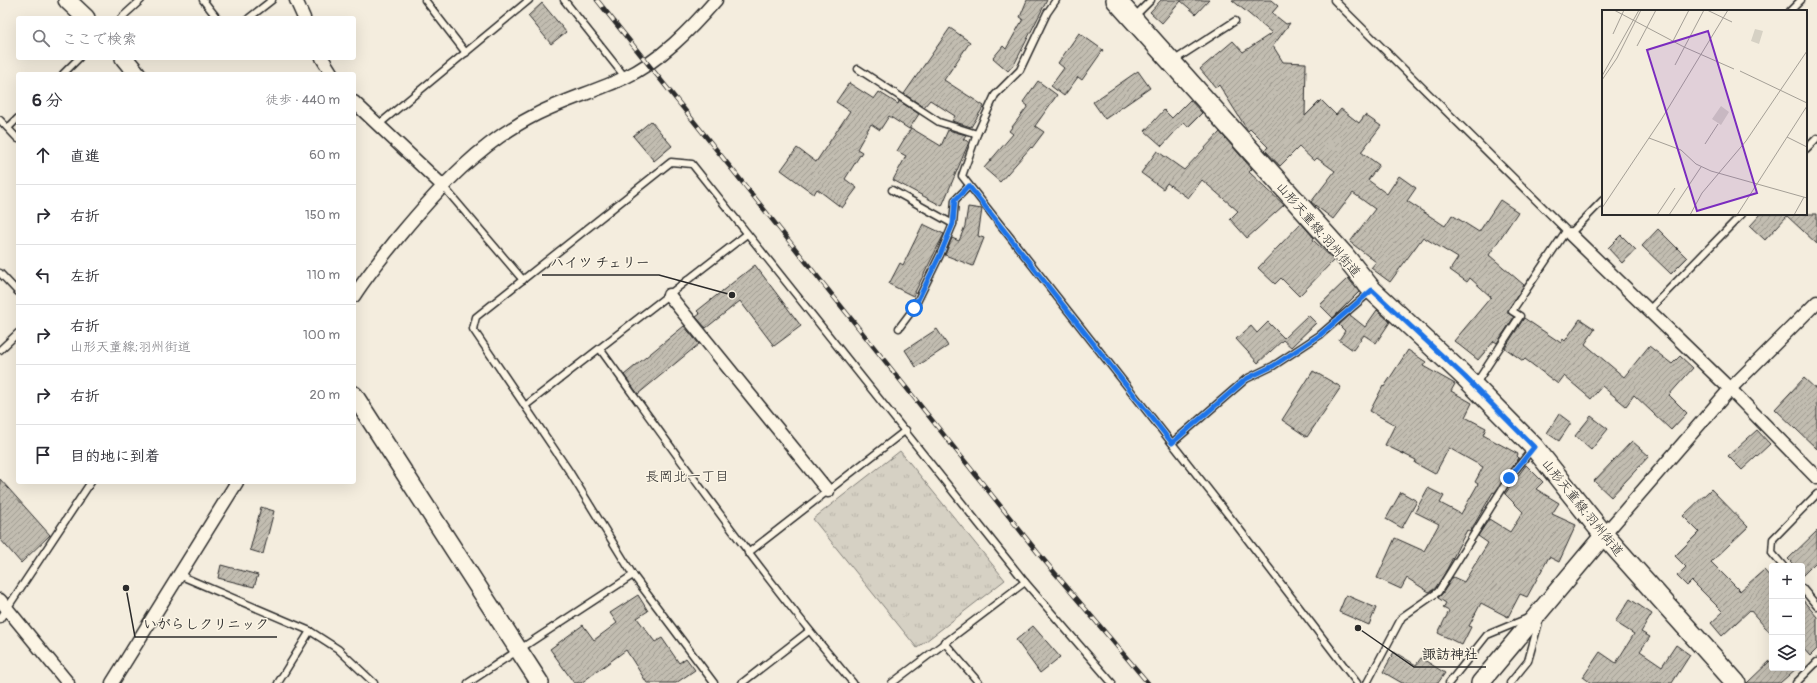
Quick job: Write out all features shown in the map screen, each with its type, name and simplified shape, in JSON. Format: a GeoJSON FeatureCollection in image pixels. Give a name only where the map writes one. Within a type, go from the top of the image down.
{"type":"FeatureCollection","features":[{"type":"Feature","properties":{"kind":"main road","name":"山形天童線;羽州街道"},"geometry":{"type":"LineString","coordinates":[[1116,0],[1344,255],[1372,290],[1474,386],[1534,447],[1604,535],[1736,683]]}},
{"type":"Feature","properties":{"kind":"street"},"geometry":{"type":"LineString","coordinates":[[67,0],[84,16]]}},
{"type":"Feature","properties":{"kind":"street"},"geometry":{"type":"LineString","coordinates":[[296,0],[303,16]]}},
{"type":"Feature","properties":{"kind":"street"},"geometry":{"type":"LineString","coordinates":[[356,293],[365,278],[442,186],[485,146],[537,114],[625,77],[648,64],[681,37],[716,0]]}},
{"type":"Feature","properties":{"kind":"street"},"geometry":{"type":"LineString","coordinates":[[126,60],[135,72]]}},
{"type":"Feature","properties":{"kind":"street"},"geometry":{"type":"LineString","coordinates":[[323,60],[331,72]]}},
{"type":"Feature","properties":{"kind":"street"},"geometry":{"type":"LineString","coordinates":[[356,104],[442,186]]}},
{"type":"Feature","properties":{"kind":"street"},"geometry":{"type":"LineString","coordinates":[[1568,233],[1730,389],[1817,478]]}},
{"type":"Feature","properties":{"kind":"street"},"geometry":{"type":"LineString","coordinates":[[669,295],[828,491]]}},
{"type":"Feature","properties":{"kind":"street"},"geometry":{"type":"LineString","coordinates":[[1480,683],[1604,535],[1730,389],[1817,302]]}},
{"type":"Feature","properties":{"kind":"street"},"geometry":{"type":"LineString","coordinates":[[356,398],[517,650],[540,683]]}},
{"type":"Feature","properties":{"kind":"street"},"geometry":{"type":"LineString","coordinates":[[112,683],[236,484]]}},
{"type":"Feature","properties":{"kind":"street"},"geometry":{"type":"LineString","coordinates":[[4,604],[68,683]]}},
{"type":"Feature","properties":{"kind":"lane"},"geometry":{"type":"LineString","coordinates":[[123,16],[141,0]]}},
{"type":"Feature","properties":{"kind":"lane"},"geometry":{"type":"LineString","coordinates":[[203,0],[215,16]]}},
{"type":"Feature","properties":{"kind":"lane"},"geometry":{"type":"LineString","coordinates":[[252,16],[272,0]]}},
{"type":"Feature","properties":{"kind":"lane"},"geometry":{"type":"LineString","coordinates":[[425,0],[466,52]]}},
{"type":"Feature","properties":{"kind":"lane"},"geometry":{"type":"LineString","coordinates":[[378,125],[529,0]]}},
{"type":"Feature","properties":{"kind":"lane"},"geometry":{"type":"LineString","coordinates":[[564,0],[625,77]]}},
{"type":"Feature","properties":{"kind":"lane"},"geometry":{"type":"LineString","coordinates":[[1056,0],[1047,13],[1020,70],[995,94],[977,134],[962,176],[1172,443],[1357,683]]}},
{"type":"Feature","properties":{"kind":"lane"},"geometry":{"type":"LineString","coordinates":[[1132,19],[1151,0]]}},
{"type":"Feature","properties":{"kind":"lane"},"geometry":{"type":"LineString","coordinates":[[1334,0],[1568,233]]}},
{"type":"Feature","properties":{"kind":"lane"},"geometry":{"type":"LineString","coordinates":[[1791,10],[1801,0]]}},
{"type":"Feature","properties":{"kind":"lane"},"geometry":{"type":"LineString","coordinates":[[1171,63],[1235,21]]}},
{"type":"Feature","properties":{"kind":"lane"},"geometry":{"type":"LineString","coordinates":[[65,72],[77,60]]}},
{"type":"Feature","properties":{"kind":"lane"},"geometry":{"type":"LineString","coordinates":[[858,70],[938,122],[977,134]]}},
{"type":"Feature","properties":{"kind":"lane"},"geometry":{"type":"LineString","coordinates":[[0,120],[16,137]]}},
{"type":"Feature","properties":{"kind":"lane"},"geometry":{"type":"LineString","coordinates":[[8,128],[16,120]]}},
{"type":"Feature","properties":{"kind":"lane"},"geometry":{"type":"LineString","coordinates":[[1807,146],[1817,138]]}},
{"type":"Feature","properties":{"kind":"lane"},"geometry":{"type":"LineString","coordinates":[[714,683],[632,575],[569,471],[473,329],[476,317],[671,162],[692,164],[906,430],[1025,582],[1112,683]]}},
{"type":"Feature","properties":{"kind":"lane"},"geometry":{"type":"LineString","coordinates":[[442,186],[523,280]]}},
{"type":"Feature","properties":{"kind":"lane"},"geometry":{"type":"LineString","coordinates":[[899,328],[914,308],[940,255],[953,224],[955,200],[969,186]]}},
{"type":"Feature","properties":{"kind":"lane"},"geometry":{"type":"LineString","coordinates":[[892,190],[953,224]]}},
{"type":"Feature","properties":{"kind":"lane"},"geometry":{"type":"LineString","coordinates":[[1474,386],[1520,316],[1512,311],[1568,233],[1602,201]]}},
{"type":"Feature","properties":{"kind":"lane"},"geometry":{"type":"LineString","coordinates":[[1649,310],[1741,215]]}},
{"type":"Feature","properties":{"kind":"lane"},"geometry":{"type":"LineString","coordinates":[[525,406],[747,234]]}},
{"type":"Feature","properties":{"kind":"lane"},"geometry":{"type":"LineString","coordinates":[[0,273],[16,290]]}},
{"type":"Feature","properties":{"kind":"lane"},"geometry":{"type":"LineString","coordinates":[[1172,443],[1246,379],[1273,366],[1320,335],[1372,290]]}},
{"type":"Feature","properties":{"kind":"lane"},"geometry":{"type":"LineString","coordinates":[[0,350],[16,335]]}},
{"type":"Feature","properties":{"kind":"lane"},"geometry":{"type":"LineString","coordinates":[[600,349],[748,553],[809,631],[853,683]]}},
{"type":"Feature","properties":{"kind":"lane"},"geometry":{"type":"LineString","coordinates":[[748,553],[906,430]]}},
{"type":"Feature","properties":{"kind":"lane"},"geometry":{"type":"LineString","coordinates":[[1367,683],[1402,617],[1438,592],[1509,478],[1534,447]]}},
{"type":"Feature","properties":{"kind":"lane"},"geometry":{"type":"LineString","coordinates":[[0,619],[4,604],[90,484]]}},
{"type":"Feature","properties":{"kind":"lane"},"geometry":{"type":"LineString","coordinates":[[1780,563],[1772,553],[1773,538],[1817,494]]}},
{"type":"Feature","properties":{"kind":"lane"},"geometry":{"type":"LineString","coordinates":[[180,575],[310,631],[338,649],[374,683]]}},
{"type":"Feature","properties":{"kind":"lane"},"geometry":{"type":"LineString","coordinates":[[468,683],[632,575]]}},
{"type":"Feature","properties":{"kind":"lane"},"geometry":{"type":"LineString","coordinates":[[892,683],[944,642],[1025,582]]}},
{"type":"Feature","properties":{"kind":"lane"},"geometry":{"type":"LineString","coordinates":[[1805,592],[1817,606]]}},
{"type":"Feature","properties":{"kind":"lane"},"geometry":{"type":"LineString","coordinates":[[1450,683],[1487,635],[1541,612]]}},
{"type":"Feature","properties":{"kind":"lane"},"geometry":{"type":"LineString","coordinates":[[1510,683],[1528,661],[1541,612]]}},
{"type":"Feature","properties":{"kind":"lane"},"geometry":{"type":"LineString","coordinates":[[278,683],[310,631]]}},
{"type":"Feature","properties":{"kind":"lane"},"geometry":{"type":"LineString","coordinates":[[742,683],[809,631]]}},
{"type":"Feature","properties":{"kind":"lane"},"geometry":{"type":"LineString","coordinates":[[944,642],[979,683]]}},
{"type":"Feature","properties":{"kind":"lane"},"geometry":{"type":"LineString","coordinates":[[1796,683],[1817,662]]}},
{"type":"Feature","properties":{"kind":"green space"},"geometry":{"type":"Polygon","coordinates":[[[900,451],[1005,580],[917,648],[813,519],[900,451]]]}},
{"type":"Feature","properties":{"kind":"building"},"geometry":{"type":"Polygon","coordinates":[[[1027,0],[1047,0],[1015,63],[1008,71],[993,58],[1003,46],[1006,49],[1023,19],[1020,17],[1027,0]]]}},
{"type":"Feature","properties":{"kind":"building"},"geometry":{"type":"Polygon","coordinates":[[[1161,0],[1209,0],[1196,14],[1181,1],[1162,23],[1150,12],[1161,0]]]}},
{"type":"Feature","properties":{"kind":"building"},"geometry":{"type":"Polygon","coordinates":[[[1232,0],[1271,0],[1278,6],[1272,13],[1286,24],[1290,23],[1273,46],[1283,62],[1306,63],[1305,116],[1321,100],[1336,115],[1341,109],[1359,123],[1365,115],[1381,126],[1361,152],[1379,165],[1368,180],[1387,194],[1399,176],[1416,188],[1407,201],[1445,226],[1452,215],[1479,232],[1500,200],[1518,212],[1489,255],[1524,285],[1508,310],[1508,313],[1514,317],[1497,343],[1494,341],[1478,360],[1454,341],[1491,297],[1470,278],[1467,282],[1450,270],[1458,258],[1423,237],[1390,282],[1371,268],[1376,262],[1350,242],[1375,209],[1353,193],[1333,219],[1311,202],[1335,171],[1317,158],[1314,161],[1299,147],[1280,166],[1265,150],[1268,147],[1250,129],[1248,131],[1219,85],[1216,88],[1200,69],[1233,41],[1243,52],[1272,33],[1232,0]]]}},
{"type":"Feature","properties":{"kind":"building"},"geometry":{"type":"Polygon","coordinates":[[[542,3],[566,32],[551,44],[528,16],[542,3]]]}},
{"type":"Feature","properties":{"kind":"building"},"geometry":{"type":"Polygon","coordinates":[[[950,28],[970,42],[944,80],[984,106],[971,127],[952,121],[955,116],[930,100],[924,107],[904,94],[950,28]]]}},
{"type":"Feature","properties":{"kind":"building"},"geometry":{"type":"Polygon","coordinates":[[[1079,33],[1103,50],[1082,80],[1078,77],[1064,96],[1051,86],[1064,68],[1058,63],[1079,33]]]}},
{"type":"Feature","properties":{"kind":"building"},"geometry":{"type":"Polygon","coordinates":[[[1138,71],[1150,88],[1105,119],[1093,102],[1138,71]]]}},
{"type":"Feature","properties":{"kind":"building"},"geometry":{"type":"Polygon","coordinates":[[[1038,81],[1057,95],[1035,126],[1044,132],[1032,148],[1031,147],[1000,182],[984,168],[1013,134],[1009,131],[1028,106],[1023,102],[1038,81]]]}},
{"type":"Feature","properties":{"kind":"building"},"geometry":{"type":"Polygon","coordinates":[[[849,83],[874,99],[879,92],[898,104],[899,101],[919,114],[909,129],[889,116],[880,130],[871,124],[857,149],[862,152],[845,179],[857,188],[842,208],[817,189],[814,194],[781,170],[797,148],[816,162],[850,111],[836,102],[849,83]]]}},
{"type":"Feature","properties":{"kind":"building"},"geometry":{"type":"Polygon","coordinates":[[[1190,100],[1202,113],[1188,127],[1184,122],[1162,146],[1145,131],[1164,110],[1172,118],[1190,100]]]}},
{"type":"Feature","properties":{"kind":"building"},"geometry":{"type":"Polygon","coordinates":[[[651,121],[672,146],[654,161],[633,136],[651,121]]]}},
{"type":"Feature","properties":{"kind":"building"},"geometry":{"type":"Polygon","coordinates":[[[911,128],[941,146],[948,130],[966,135],[963,139],[969,142],[942,206],[893,180],[906,156],[897,151],[911,128]]]}},
{"type":"Feature","properties":{"kind":"building"},"geometry":{"type":"Polygon","coordinates":[[[1220,132],[1252,169],[1249,172],[1284,205],[1247,238],[1230,219],[1238,211],[1202,180],[1188,198],[1167,183],[1163,189],[1141,173],[1157,151],[1184,170],[1220,132]]]}},
{"type":"Feature","properties":{"kind":"building"},"geometry":{"type":"Polygon","coordinates":[[[968,207],[982,209],[978,236],[984,238],[973,266],[945,255],[952,238],[959,241],[965,226],[968,207]]]}},
{"type":"Feature","properties":{"kind":"building"},"geometry":{"type":"Polygon","coordinates":[[[1817,214],[1817,244],[1787,216],[1765,240],[1750,226],[1760,215],[1817,214]]]}},
{"type":"Feature","properties":{"kind":"building"},"geometry":{"type":"Polygon","coordinates":[[[1301,223],[1314,238],[1313,240],[1334,260],[1299,296],[1281,278],[1275,284],[1258,268],[1301,223]]]}},
{"type":"Feature","properties":{"kind":"building"},"geometry":{"type":"Polygon","coordinates":[[[923,224],[944,234],[913,296],[889,284],[900,263],[903,265],[923,224]]]}},
{"type":"Feature","properties":{"kind":"building"},"geometry":{"type":"Polygon","coordinates":[[[1658,229],[1687,258],[1671,274],[1642,246],[1658,229]]]}},
{"type":"Feature","properties":{"kind":"building"},"geometry":{"type":"Polygon","coordinates":[[[1621,235],[1636,250],[1622,263],[1608,248],[1621,235]]]}},
{"type":"Feature","properties":{"kind":"building"},"geometry":{"type":"Polygon","coordinates":[[[755,265],[801,326],[774,346],[740,301],[706,328],[696,317],[700,314],[697,311],[755,265]]]}},
{"type":"Feature","properties":{"kind":"building"},"geometry":{"type":"Polygon","coordinates":[[[1348,278],[1359,292],[1333,318],[1320,305],[1348,278]]]}},
{"type":"Feature","properties":{"kind":"building"},"geometry":{"type":"Polygon","coordinates":[[[1377,310],[1390,322],[1376,343],[1364,335],[1353,350],[1339,340],[1345,331],[1339,325],[1350,315],[1365,327],[1377,310]]]}},
{"type":"Feature","properties":{"kind":"building"},"geometry":{"type":"Polygon","coordinates":[[[1308,315],[1316,323],[1291,347],[1283,340],[1258,363],[1236,339],[1251,326],[1257,333],[1268,322],[1284,338],[1308,315]]]}},
{"type":"Feature","properties":{"kind":"building"},"geometry":{"type":"Polygon","coordinates":[[[1524,318],[1561,343],[1563,339],[1565,341],[1580,319],[1595,329],[1585,344],[1624,377],[1649,346],[1672,364],[1680,356],[1693,368],[1669,395],[1687,413],[1671,430],[1634,395],[1626,406],[1602,386],[1591,399],[1564,376],[1558,384],[1525,359],[1523,361],[1505,348],[1524,318]]]}},
{"type":"Feature","properties":{"kind":"building"},"geometry":{"type":"Polygon","coordinates":[[[684,326],[699,344],[638,394],[624,375],[684,326]]]}},
{"type":"Feature","properties":{"kind":"building"},"geometry":{"type":"Polygon","coordinates":[[[937,329],[948,346],[916,367],[905,350],[937,329]]]}},
{"type":"Feature","properties":{"kind":"building"},"geometry":{"type":"Polygon","coordinates":[[[1408,350],[1426,362],[1423,366],[1455,384],[1451,391],[1472,403],[1465,417],[1486,428],[1483,435],[1518,454],[1517,456],[1519,458],[1495,493],[1493,492],[1470,532],[1467,530],[1435,589],[1429,592],[1407,578],[1401,589],[1377,578],[1395,538],[1424,551],[1439,524],[1415,512],[1428,488],[1444,496],[1440,503],[1461,514],[1478,484],[1475,482],[1483,467],[1449,448],[1435,474],[1415,463],[1416,460],[1385,445],[1395,425],[1370,411],[1383,386],[1384,387],[1408,350]]]}},
{"type":"Feature","properties":{"kind":"building"},"geometry":{"type":"Polygon","coordinates":[[[1313,371],[1341,387],[1307,437],[1282,420],[1313,371]]]}},
{"type":"Feature","properties":{"kind":"building"},"geometry":{"type":"Polygon","coordinates":[[[1804,378],[1817,390],[1817,449],[1775,409],[1804,378]]]}},
{"type":"Feature","properties":{"kind":"building"},"geometry":{"type":"Polygon","coordinates":[[[1559,414],[1571,423],[1559,441],[1547,433],[1559,414]]]}},
{"type":"Feature","properties":{"kind":"building"},"geometry":{"type":"Polygon","coordinates":[[[1591,416],[1608,429],[1591,450],[1575,436],[1591,416]]]}},
{"type":"Feature","properties":{"kind":"building"},"geometry":{"type":"Polygon","coordinates":[[[1757,430],[1770,444],[1742,470],[1728,456],[1757,430]]]}},
{"type":"Feature","properties":{"kind":"building"},"geometry":{"type":"Polygon","coordinates":[[[1632,441],[1649,456],[1611,497],[1594,481],[1632,441]]]}},
{"type":"Feature","properties":{"kind":"building"},"geometry":{"type":"Polygon","coordinates":[[[1526,465],[1543,482],[1536,489],[1559,503],[1552,514],[1576,525],[1559,562],[1549,557],[1527,597],[1520,594],[1508,617],[1481,603],[1469,626],[1471,627],[1462,645],[1438,633],[1449,611],[1443,608],[1446,603],[1438,598],[1453,577],[1464,582],[1488,543],[1478,536],[1489,519],[1510,532],[1523,512],[1505,494],[1526,465]]]}},
{"type":"Feature","properties":{"kind":"building"},"geometry":{"type":"Polygon","coordinates":[[[0,479],[50,535],[21,563],[0,539],[0,479]]]}},
{"type":"Feature","properties":{"kind":"building"},"geometry":{"type":"Polygon","coordinates":[[[1711,489],[1748,527],[1711,562],[1740,591],[1764,570],[1769,576],[1769,632],[1750,610],[1722,636],[1711,623],[1723,612],[1692,581],[1687,586],[1677,576],[1686,567],[1675,556],[1699,532],[1683,516],[1711,489]]]}},
{"type":"Feature","properties":{"kind":"building"},"geometry":{"type":"Polygon","coordinates":[[[1401,492],[1417,501],[1402,528],[1386,519],[1401,492]]]}},
{"type":"Feature","properties":{"kind":"building"},"geometry":{"type":"Polygon","coordinates":[[[261,507],[274,511],[263,554],[250,550],[261,507]]]}},
{"type":"Feature","properties":{"kind":"building"},"geometry":{"type":"Polygon","coordinates":[[[1817,531],[1817,561],[1805,573],[1805,563],[1792,563],[1788,559],[1817,531]]]}},
{"type":"Feature","properties":{"kind":"building"},"geometry":{"type":"Polygon","coordinates":[[[221,565],[258,575],[254,587],[218,578],[221,565]]]}},
{"type":"Feature","properties":{"kind":"building"},"geometry":{"type":"Polygon","coordinates":[[[638,595],[648,611],[637,618],[655,642],[662,638],[679,663],[686,658],[695,670],[676,683],[647,683],[626,650],[581,683],[574,683],[550,649],[583,625],[594,640],[617,623],[610,613],[638,595]]]}},
{"type":"Feature","properties":{"kind":"building"},"geometry":{"type":"Polygon","coordinates":[[[1346,595],[1376,608],[1369,625],[1339,612],[1346,595]]]}},
{"type":"Feature","properties":{"kind":"building"},"geometry":{"type":"Polygon","coordinates":[[[1630,599],[1652,614],[1641,632],[1650,637],[1640,651],[1662,666],[1676,645],[1690,655],[1672,683],[1591,683],[1583,677],[1600,652],[1616,663],[1634,634],[1615,622],[1630,599]]]}},
{"type":"Feature","properties":{"kind":"building"},"geometry":{"type":"Polygon","coordinates":[[[1805,603],[1817,617],[1817,649],[1810,656],[1805,650],[1805,603]]]}},
{"type":"Feature","properties":{"kind":"building"},"geometry":{"type":"Polygon","coordinates":[[[1033,626],[1060,657],[1040,673],[1016,640],[1033,626]]]}},
{"type":"Feature","properties":{"kind":"building"},"geometry":{"type":"Polygon","coordinates":[[[1394,652],[1416,665],[1421,658],[1445,673],[1438,683],[1402,683],[1383,672],[1394,652]]]}},
{"type":"Feature","properties":{"kind":"building"},"geometry":{"type":"Polygon","coordinates":[[[1769,662],[1769,671],[1794,671],[1780,683],[1747,683],[1769,662]]]}},
{"type":"Feature","properties":{"kind":"railway"},"geometry":{"type":"LineString","coordinates":[[597,0],[1038,553],[1148,683]]}},
{"type":"Feature","properties":{"kind":"place","name":"ハイツ チェリー"},"geometry":{"type":"Point","coordinates":[732,295]}},
{"type":"Feature","properties":{"kind":"place","name":"いがらしクリニック"},"geometry":{"type":"Point","coordinates":[126,588]}},
{"type":"Feature","properties":{"kind":"place","name":"諏訪神社"},"geometry":{"type":"Point","coordinates":[1358,628]}},
{"type":"Feature","properties":{"kind":"district","name":"長岡北一丁目"},"geometry":{"type":"Point","coordinates":[687,476]}},
{"type":"Feature","properties":{"kind":"route"},"geometry":{"type":"LineString","coordinates":[[914,308],[940,255],[953,224],[955,200],[969,186],[1172,443],[1246,379],[1273,366],[1320,335],[1372,290],[1465,377],[1534,447],[1509,478]]}}]}
